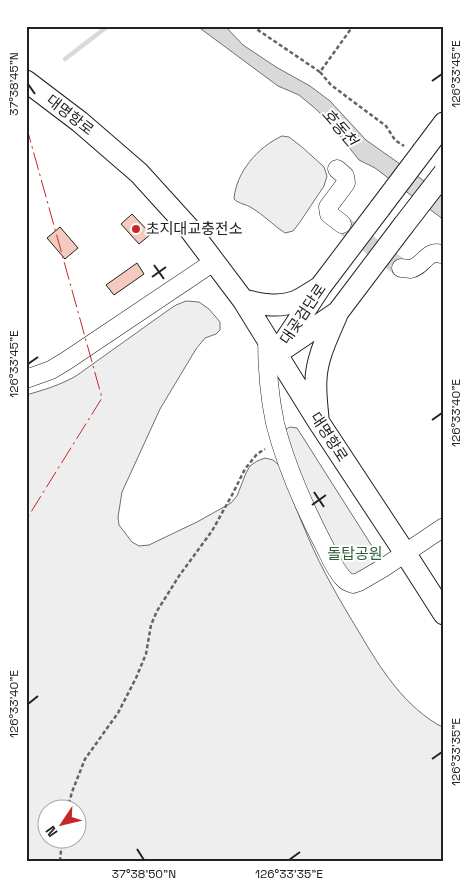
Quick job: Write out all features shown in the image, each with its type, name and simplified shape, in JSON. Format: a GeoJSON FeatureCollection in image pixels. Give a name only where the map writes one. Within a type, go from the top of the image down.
{"type":"FeatureCollection","features":[{"type":"Feature","properties":{"kind":"main road","name":"대명항로"},"geometry":{"type":"LineString","coordinates":[[26,81],[80,122],[139,174],[215,261],[243,300],[318,421],[444,614]]}},
{"type":"Feature","properties":{"kind":"main road","name":"대곶검단로"},"geometry":{"type":"LineString","coordinates":[[271,346],[321,286],[380,208],[417,151],[444,123]]}},
{"type":"Feature","properties":{"kind":"main road","name":"대곶검단로"},"geometry":{"type":"LineString","coordinates":[[271,346],[338,312],[444,173]]}},
{"type":"Feature","properties":{"kind":"main road"},"geometry":{"type":"LineString","coordinates":[[243,300],[264,305],[279,305],[295,301],[321,286]]}},
{"type":"Feature","properties":{"kind":"main road"},"geometry":{"type":"LineString","coordinates":[[318,421],[316,379],[322,351],[338,312]]}},
{"type":"Feature","properties":{"kind":"street"},"geometry":{"type":"LineString","coordinates":[[337,169],[345,176],[346,183],[328,207],[330,214],[342,224]]}},
{"type":"Feature","properties":{"kind":"street"},"geometry":{"type":"LineString","coordinates":[[401,268],[409,269],[417,266],[429,255],[438,252],[444,255]]}},
{"type":"Feature","properties":{"kind":"street"},"geometry":{"type":"LineString","coordinates":[[26,379],[51,370],[66,361],[215,261]]}},
{"type":"Feature","properties":{"kind":"street"},"geometry":{"type":"LineString","coordinates":[[271,346],[269,387],[281,444],[318,534],[331,559],[346,581],[353,584],[359,582],[444,527]]}},
{"type":"Feature","properties":{"kind":"path"},"geometry":{"type":"LineString","coordinates":[[252,26],[320,72],[331,85],[386,126],[395,140],[417,151]]}},
{"type":"Feature","properties":{"kind":"path"},"geometry":{"type":"LineString","coordinates":[[320,72],[354,26]]}},
{"type":"Feature","properties":{"kind":"path"},"geometry":{"type":"LineString","coordinates":[[70,800],[85,759],[128,696],[146,654],[151,625],[156,612],[179,576],[212,531],[250,460],[264,450],[281,444]]}},
{"type":"Feature","properties":{"kind":"green space"},"geometry":{"type":"Polygon","coordinates":[[[282,136],[289,137],[302,147],[324,167],[327,176],[324,186],[300,222],[293,231],[285,233],[250,207],[234,199],[239,179],[250,162],[265,147],[282,136]]]}},
{"type":"Feature","properties":{"kind":"green space"},"geometry":{"type":"Polygon","coordinates":[[[186,301],[199,302],[209,309],[220,322],[220,330],[216,334],[205,338],[196,349],[160,409],[122,492],[118,517],[119,525],[132,542],[139,546],[149,545],[231,503],[237,496],[250,466],[257,461],[265,458],[273,460],[280,466],[319,561],[338,597],[376,659],[395,686],[417,710],[444,728],[444,861],[26,861],[26,395],[52,387],[76,376],[176,305],[186,301]]]}},
{"type":"Feature","properties":{"kind":"green space","name":"돌탑공원"},"geometry":{"type":"Polygon","coordinates":[[[290,427],[297,428],[377,554],[378,560],[376,564],[350,578],[324,537],[285,433],[286,429],[290,427]]]}},
{"type":"Feature","properties":{"kind":"water","name":"호동천"},"geometry":{"type":"Polygon","coordinates":[[[197,26],[225,26],[243,45],[276,67],[310,86],[330,101],[366,140],[444,195],[444,220],[375,168],[359,160],[332,126],[299,95],[278,86],[197,26]]]}},
{"type":"Feature","properties":{"kind":"building","name":"초지대교충전소"},"geometry":{"type":"Polygon","coordinates":[[[132,214],[151,234],[139,244],[121,224],[132,214]]]}},
{"type":"Feature","properties":{"kind":"building"},"geometry":{"type":"Polygon","coordinates":[[[60,227],[78,248],[65,259],[47,238],[60,227]]]}},
{"type":"Feature","properties":{"kind":"building"},"geometry":{"type":"Polygon","coordinates":[[[137,263],[144,274],[114,295],[106,285],[137,263]]]}},
{"type":"Feature","properties":{"kind":"waterway"},"geometry":{"type":"LineString","coordinates":[[65,59],[108,26]]}},
{"type":"Feature","properties":{"kind":"tunnel"},"geometry":{"type":"LineString","coordinates":[[342,224],[401,268]]}},
{"type":"Feature","properties":{"kind":"power"},"geometry":{"type":"LineString","coordinates":[[26,125],[102,398],[26,520]]}},
{"type":"Feature","properties":{"kind":"place","name":"초지대교충전소"},"geometry":{"type":"Point","coordinates":[136,229]}}]}
